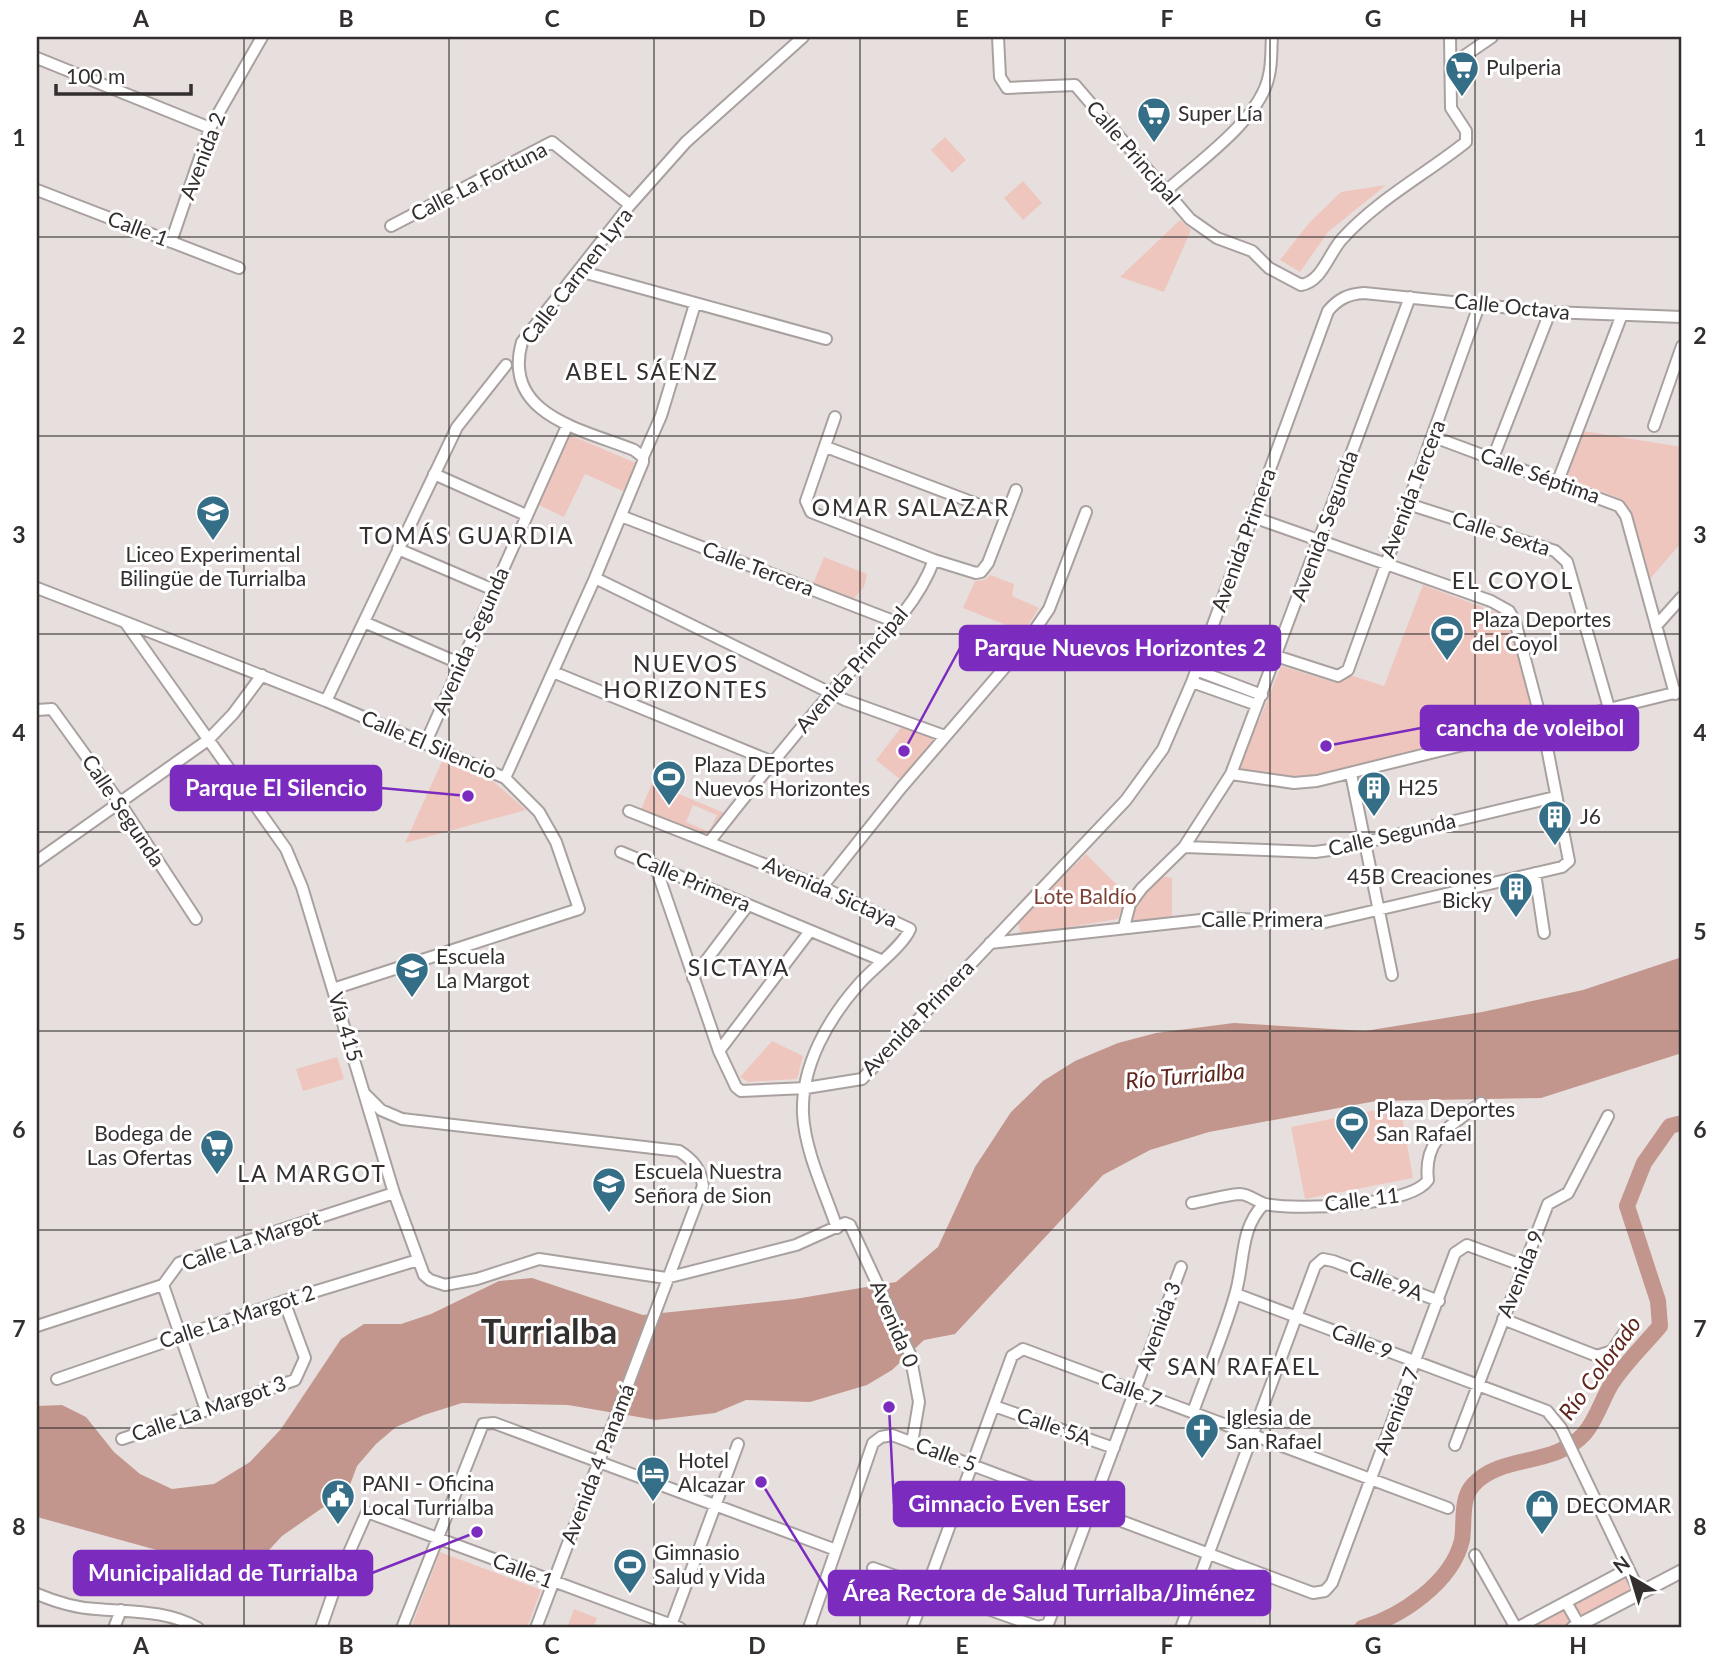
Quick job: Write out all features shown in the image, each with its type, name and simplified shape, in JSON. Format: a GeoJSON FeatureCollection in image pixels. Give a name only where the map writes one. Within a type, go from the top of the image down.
{"type":"FeatureCollection","features":[{"type":"Feature","properties":{"kind":"main road"},"geometry":{"type":"LineString","coordinates":[[1576,1627],[1682,1572]]}},
{"type":"Feature","properties":{"kind":"street","name":"Avenida 2"},"geometry":{"type":"LineString","coordinates":[[172,242],[210,128],[262,37]]}},
{"type":"Feature","properties":{"kind":"street","name":"Calle Carmen Lyra"},"geometry":{"type":"LineString","coordinates":[[643,457],[613,442],[566,426],[544,412],[528,394],[520,378],[518,354],[522,342],[630,205],[686,142],[803,37]]}},
{"type":"Feature","properties":{"kind":"street","name":"Calle Principal"},"geometry":{"type":"LineString","coordinates":[[998,37],[1000,77],[1007,88],[1075,85],[1196,224],[1217,238],[1252,251],[1269,268],[1294,284],[1312,281],[1342,239],[1370,214],[1466,142],[1466,131],[1451,108],[1451,65]]}},
{"type":"Feature","properties":{"kind":"street"},"geometry":{"type":"LineString","coordinates":[[1166,191],[1238,126],[1255,106],[1269,75],[1272,37]]}},
{"type":"Feature","properties":{"kind":"street"},"geometry":{"type":"LineString","coordinates":[[1450,37],[1451,65]]}},
{"type":"Feature","properties":{"kind":"street"},"geometry":{"type":"LineString","coordinates":[[1451,65],[1492,37]]}},
{"type":"Feature","properties":{"kind":"street"},"geometry":{"type":"LineString","coordinates":[[37,58],[210,128]]}},
{"type":"Feature","properties":{"kind":"street","name":"Calle La Fortuna"},"geometry":{"type":"LineString","coordinates":[[391,226],[552,142],[630,205]]}},
{"type":"Feature","properties":{"kind":"street","name":"Calle 1"},"geometry":{"type":"LineString","coordinates":[[37,190],[239,268]]}},
{"type":"Feature","properties":{"kind":"street"},"geometry":{"type":"LineString","coordinates":[[579,271],[826,339]]}},
{"type":"Feature","properties":{"kind":"street","name":"Calle Octava"},"geometry":{"type":"LineString","coordinates":[[1343,297],[1364,293],[1549,312],[1621,317],[1682,317]]}},
{"type":"Feature","properties":{"kind":"street","name":"Avenida Primera"},"geometry":{"type":"LineString","coordinates":[[806,1088],[862,1079],[1126,800],[1144,777],[1163,749],[1194,676],[1328,311],[1343,297]]}},
{"type":"Feature","properties":{"kind":"street","name":"Avenida Segunda"},"geometry":{"type":"LineString","coordinates":[[1124,927],[1130,904],[1142,888],[1184,847],[1231,774],[1410,297]]}},
{"type":"Feature","properties":{"kind":"street","name":"Avenida Tercera"},"geometry":{"type":"LineString","coordinates":[[1276,656],[1338,676],[1348,670],[1480,303]]}},
{"type":"Feature","properties":{"kind":"street"},"geometry":{"type":"LineString","coordinates":[[505,778],[643,466],[643,457],[661,416],[695,304]]}},
{"type":"Feature","properties":{"kind":"street"},"geometry":{"type":"LineString","coordinates":[[1493,458],[1549,312]]}},
{"type":"Feature","properties":{"kind":"street"},"geometry":{"type":"LineString","coordinates":[[1558,481],[1621,317]]}},
{"type":"Feature","properties":{"kind":"street"},"geometry":{"type":"LineString","coordinates":[[1654,425],[1682,346]]}},
{"type":"Feature","properties":{"kind":"street"},"geometry":{"type":"LineString","coordinates":[[326,701],[457,427],[506,365]]}},
{"type":"Feature","properties":{"kind":"street"},"geometry":{"type":"LineString","coordinates":[[835,417],[806,501],[808,509],[934,560],[981,572],[988,563],[1016,490]]}},
{"type":"Feature","properties":{"kind":"street","name":"Avenida Segunda"},"geometry":{"type":"LineString","coordinates":[[426,742],[566,426]]}},
{"type":"Feature","properties":{"kind":"street","name":"Calle Séptima"},"geometry":{"type":"LineString","coordinates":[[1434,437],[1558,481],[1619,506],[1626,516],[1679,692]]}},
{"type":"Feature","properties":{"kind":"street"},"geometry":{"type":"LineString","coordinates":[[826,447],[1006,515]]}},
{"type":"Feature","properties":{"kind":"street"},"geometry":{"type":"LineString","coordinates":[[434,474],[526,515]]}},
{"type":"Feature","properties":{"kind":"street","name":"Calle Sexta"},"geometry":{"type":"LineString","coordinates":[[1408,504],[1555,551],[1562,556],[1575,588],[1609,708]]}},
{"type":"Feature","properties":{"kind":"street"},"geometry":{"type":"LineString","coordinates":[[822,887],[945,736],[1025,644],[1049,609],[1086,512]]}},
{"type":"Feature","properties":{"kind":"street","name":"Calle Tercera"},"geometry":{"type":"LineString","coordinates":[[621,516],[896,622]]}},
{"type":"Feature","properties":{"kind":"street"},"geometry":{"type":"LineString","coordinates":[[1253,517],[1490,601],[1509,611],[1515,621],[1543,727],[1555,797]]}},
{"type":"Feature","properties":{"kind":"street"},"geometry":{"type":"LineString","coordinates":[[398,549],[494,590]]}},
{"type":"Feature","properties":{"kind":"street","name":"Avenida Principal"},"geometry":{"type":"LineString","coordinates":[[710,841],[831,693],[896,622],[920,590],[934,560]]}},
{"type":"Feature","properties":{"kind":"street"},"geometry":{"type":"LineString","coordinates":[[595,578],[831,693],[945,736]]}},
{"type":"Feature","properties":{"kind":"street"},"geometry":{"type":"LineString","coordinates":[[37,588],[125,622]]}},
{"type":"Feature","properties":{"kind":"street"},"geometry":{"type":"LineString","coordinates":[[1657,626],[1682,597]]}},
{"type":"Feature","properties":{"kind":"street","name":"Calle El Silencio"},"geometry":{"type":"LineString","coordinates":[[125,622],[426,742],[505,778],[540,812],[556,842],[579,909],[333,989]]}},
{"type":"Feature","properties":{"kind":"street","name":"Vía 415"},"geometry":{"type":"LineString","coordinates":[[125,622],[286,849],[302,887],[365,1094]]}},
{"type":"Feature","properties":{"kind":"street"},"geometry":{"type":"LineString","coordinates":[[364,622],[461,664]]}},
{"type":"Feature","properties":{"kind":"street"},"geometry":{"type":"LineString","coordinates":[[553,672],[773,762]]}},
{"type":"Feature","properties":{"kind":"street"},"geometry":{"type":"LineString","coordinates":[[37,861],[208,740],[233,714],[262,675]]}},
{"type":"Feature","properties":{"kind":"street"},"geometry":{"type":"LineString","coordinates":[[1194,676],[1259,700]]}},
{"type":"Feature","properties":{"kind":"street"},"geometry":{"type":"LineString","coordinates":[[1231,774],[1294,783],[1351,774],[1679,692]]}},
{"type":"Feature","properties":{"kind":"street","name":"Calle Segunda"},"geometry":{"type":"LineString","coordinates":[[41,709],[52,709],[120,803],[196,919]]}},
{"type":"Feature","properties":{"kind":"street"},"geometry":{"type":"LineString","coordinates":[[1351,774],[1392,975]]}},
{"type":"Feature","properties":{"kind":"street","name":"Calle Primera"},"geometry":{"type":"LineString","coordinates":[[990,943],[1219,918],[1321,923],[1562,867],[1569,861],[1555,797]]}},
{"type":"Feature","properties":{"kind":"street","name":"Calle Segunda"},"geometry":{"type":"LineString","coordinates":[[1184,847],[1315,852],[1555,797]]}},
{"type":"Feature","properties":{"kind":"street","name":"Avenida Sictaya"},"geometry":{"type":"LineString","coordinates":[[629,811],[822,887],[910,929],[834,1016],[811,1062],[803,1114],[807,1139],[837,1228]]}},
{"type":"Feature","properties":{"kind":"street","name":"Calle Primera"},"geometry":{"type":"LineString","coordinates":[[621,852],[881,960]]}},
{"type":"Feature","properties":{"kind":"street"},"geometry":{"type":"LineString","coordinates":[[655,865],[719,1051],[736,1087],[741,1091],[806,1088]]}},
{"type":"Feature","properties":{"kind":"street"},"geometry":{"type":"LineString","coordinates":[[1535,873],[1544,933]]}},
{"type":"Feature","properties":{"kind":"street"},"geometry":{"type":"LineString","coordinates":[[693,978],[748,905]]}},
{"type":"Feature","properties":{"kind":"street"},"geometry":{"type":"LineString","coordinates":[[719,1051],[810,932]]}},
{"type":"Feature","properties":{"kind":"street"},"geometry":{"type":"LineString","coordinates":[[365,1094],[394,1193],[418,1260],[430,1280],[445,1285],[477,1279],[539,1259],[666,1278],[796,1245],[837,1228]]}},
{"type":"Feature","properties":{"kind":"street"},"geometry":{"type":"LineString","coordinates":[[365,1094],[381,1110],[402,1119],[678,1151],[689,1157],[702,1175],[702,1186],[666,1278]]}},
{"type":"Feature","properties":{"kind":"street","name":"Calle 11"},"geometry":{"type":"LineString","coordinates":[[1192,1203],[1244,1194],[1264,1204],[1308,1207],[1401,1197],[1423,1188],[1428,1180],[1426,1163],[1431,1144],[1481,1103]]}},
{"type":"Feature","properties":{"kind":"street","name":"Avenida 9"},"geometry":{"type":"LineString","coordinates":[[1455,1445],[1548,1204],[1568,1193],[1608,1116]]}},
{"type":"Feature","properties":{"kind":"street","name":"Calle La Margot"},"geometry":{"type":"LineString","coordinates":[[37,1326],[163,1284],[179,1263],[394,1193]]}},
{"type":"Feature","properties":{"kind":"street"},"geometry":{"type":"LineString","coordinates":[[1193,1412],[1236,1294],[1247,1228],[1252,1216],[1264,1204]]}},
{"type":"Feature","properties":{"kind":"street","name":"Avenida 0"},"geometry":{"type":"LineString","coordinates":[[837,1228],[845,1223],[850,1225],[910,1354],[918,1392],[917,1422],[912,1443]]}},
{"type":"Feature","properties":{"kind":"street","name":"Avenida 7"},"geometry":{"type":"LineString","coordinates":[[1332,1583],[1455,1253],[1467,1245],[1524,1266]]}},
{"type":"Feature","properties":{"kind":"street","name":"Calle 9A"},"geometry":{"type":"LineString","coordinates":[[1297,1317],[1315,1266],[1323,1259],[1439,1301]]}},
{"type":"Feature","properties":{"kind":"street","name":"Calle La Margot 2"},"geometry":{"type":"LineString","coordinates":[[57,1379],[180,1335],[418,1260]]}},
{"type":"Feature","properties":{"kind":"street","name":"Avenida 3"},"geometry":{"type":"LineString","coordinates":[[928,1587],[1038,1627],[1046,1626],[1050,1621],[1181,1267]]}},
{"type":"Feature","properties":{"kind":"street","name":"Avenida 4 Panamá"},"geometry":{"type":"LineString","coordinates":[[536,1628],[666,1278]]}},
{"type":"Feature","properties":{"kind":"street"},"geometry":{"type":"LineString","coordinates":[[163,1284],[206,1410]]}},
{"type":"Feature","properties":{"kind":"street","name":"Calle 9"},"geometry":{"type":"LineString","coordinates":[[1236,1294],[1547,1411],[1561,1428],[1628,1569]]}},
{"type":"Feature","properties":{"kind":"street","name":"Calle La Margot 3"},"geometry":{"type":"LineString","coordinates":[[122,1439],[295,1380],[302,1371],[305,1358],[284,1301]]}},
{"type":"Feature","properties":{"kind":"street"},"geometry":{"type":"LineString","coordinates":[[1181,1628],[1297,1317]]}},
{"type":"Feature","properties":{"kind":"street"},"geometry":{"type":"LineString","coordinates":[[1503,1319],[1597,1356],[1612,1351],[1625,1332]]}},
{"type":"Feature","properties":{"kind":"street","name":"Calle 7"},"geometry":{"type":"LineString","coordinates":[[994,1406],[1012,1356],[1023,1349],[1448,1508]]}},
{"type":"Feature","properties":{"kind":"street"},"geometry":{"type":"LineString","coordinates":[[912,1628],[994,1406]]}},
{"type":"Feature","properties":{"kind":"street","name":"Calle 5A"},"geometry":{"type":"LineString","coordinates":[[994,1406],[1114,1448]]}},
{"type":"Feature","properties":{"kind":"street"},"geometry":{"type":"LineString","coordinates":[[402,1628],[483,1424],[494,1423],[716,1503],[836,1550],[809,1628]]}},
{"type":"Feature","properties":{"kind":"street","name":"Calle 5"},"geometry":{"type":"LineString","coordinates":[[836,1550],[873,1443],[881,1437],[891,1435],[1313,1593],[1325,1591],[1332,1583]]}},
{"type":"Feature","properties":{"kind":"street"},"geometry":{"type":"LineString","coordinates":[[674,1627],[738,1444]]}},
{"type":"Feature","properties":{"kind":"street","name":"Calle 1"},"geometry":{"type":"LineString","coordinates":[[321,1628],[340,1573],[367,1513],[674,1627]]}},
{"type":"Feature","properties":{"kind":"street"},"geometry":{"type":"LineString","coordinates":[[1475,1555],[1517,1628],[1628,1569],[1640,1592]]}},
{"type":"Feature","properties":{"kind":"street"},"geometry":{"type":"LineString","coordinates":[[873,1568],[928,1587]]}},
{"type":"Feature","properties":{"kind":"street"},"geometry":{"type":"LineString","coordinates":[[37,1594],[60,1603],[175,1618],[197,1628]]}},
{"type":"Feature","properties":{"kind":"street"},"geometry":{"type":"LineString","coordinates":[[1566,1602],[1576,1627]]}},
{"type":"Feature","properties":{"kind":"street"},"geometry":{"type":"LineString","coordinates":[[114,1628],[121,1610]]}},
{"type":"Feature","properties":{"kind":"green space"},"geometry":{"type":"Polygon","coordinates":[[[945,137],[966,160],[952,173],[931,150],[945,137]]]}},
{"type":"Feature","properties":{"kind":"green space"},"geometry":{"type":"Polygon","coordinates":[[[1023,181],[1042,203],[1023,220],[1004,198],[1023,181]]]}},
{"type":"Feature","properties":{"kind":"green space"},"geometry":{"type":"Polygon","coordinates":[[[1386,185],[1328,232],[1300,272],[1280,260],[1309,223],[1341,192],[1386,185]]]}},
{"type":"Feature","properties":{"kind":"green space"},"geometry":{"type":"Polygon","coordinates":[[[1180,220],[1191,230],[1164,292],[1120,277],[1180,220]]]}},
{"type":"Feature","properties":{"kind":"green space"},"geometry":{"type":"Polygon","coordinates":[[[1583,431],[1682,447],[1682,542],[1650,579],[1635,524],[1623,500],[1567,478],[1583,431]]]}},
{"type":"Feature","properties":{"kind":"green space"},"geometry":{"type":"Polygon","coordinates":[[[570,435],[636,463],[623,491],[585,474],[564,517],[539,505],[570,435]]]}},
{"type":"Feature","properties":{"kind":"green space"},"geometry":{"type":"Polygon","coordinates":[[[824,557],[867,574],[864,587],[854,598],[813,584],[824,557]]]}},
{"type":"Feature","properties":{"kind":"green space"},"geometry":{"type":"Polygon","coordinates":[[[990,575],[1014,584],[1012,596],[1039,608],[1024,632],[963,608],[975,581],[985,580],[990,575]]]}},
{"type":"Feature","properties":{"kind":"green space"},"geometry":{"type":"Polygon","coordinates":[[[1423,585],[1506,616],[1536,722],[1314,777],[1290,777],[1239,770],[1241,764],[1238,763],[1254,720],[1259,721],[1281,666],[1336,683],[1350,675],[1384,686],[1423,585]]]}},
{"type":"Feature","properties":{"kind":"green space"},"geometry":{"type":"Polygon","coordinates":[[[903,725],[927,732],[934,741],[901,780],[876,760],[903,725]]]}},
{"type":"Feature","properties":{"kind":"green space"},"geometry":{"type":"Polygon","coordinates":[[[443,759],[494,782],[526,810],[405,843],[443,759]]]}},
{"type":"Feature","properties":{"kind":"green space"},"geometry":{"type":"Polygon","coordinates":[[[652,783],[727,814],[709,838],[640,812],[652,783]],[[693,805],[686,822],[709,832],[717,815],[693,805]]]}},
{"type":"Feature","properties":{"kind":"green space","name":"Lote Baldío"},"geometry":{"type":"Polygon","coordinates":[[[1086,854],[1127,895],[1118,919],[1025,934],[1020,931],[1018,922],[1086,854]]]}},
{"type":"Feature","properties":{"kind":"green space","name":"Lote Baldío"},"geometry":{"type":"Polygon","coordinates":[[[1157,875],[1172,878],[1172,916],[1126,922],[1138,894],[1157,875]]]}},
{"type":"Feature","properties":{"kind":"green space"},"geometry":{"type":"Polygon","coordinates":[[[772,1041],[803,1056],[797,1079],[749,1082],[740,1077],[772,1041]]]}},
{"type":"Feature","properties":{"kind":"green space"},"geometry":{"type":"Polygon","coordinates":[[[337,1057],[344,1079],[303,1091],[296,1069],[337,1057]]]}},
{"type":"Feature","properties":{"kind":"green space","name":"Plaza Deportes San Rafael"},"geometry":{"type":"Polygon","coordinates":[[[1400,1105],[1413,1178],[1305,1199],[1291,1127],[1400,1105]]]}},
{"type":"Feature","properties":{"kind":"green space"},"geometry":{"type":"Polygon","coordinates":[[[440,1552],[541,1590],[527,1628],[411,1628],[440,1552]]]}},
{"type":"Feature","properties":{"kind":"green space"},"geometry":{"type":"Polygon","coordinates":[[[1624,1574],[1633,1592],[1567,1628],[1524,1628],[1624,1574]]]}},
{"type":"Feature","properties":{"kind":"green space"},"geometry":{"type":"Polygon","coordinates":[[[574,1609],[597,1618],[593,1628],[567,1628],[574,1609]]]}},
{"type":"Feature","properties":{"kind":"water","name":"Río Turrialba"},"geometry":{"type":"Polygon","coordinates":[[[1682,957],[1682,1053],[1541,1098],[1376,1101],[1209,1132],[1150,1150],[1103,1175],[955,1334],[924,1340],[892,1370],[867,1385],[810,1402],[746,1400],[715,1413],[656,1420],[568,1405],[462,1403],[396,1427],[376,1444],[357,1466],[348,1490],[282,1536],[258,1562],[215,1566],[37,1517],[37,1406],[62,1405],[86,1417],[114,1452],[140,1474],[172,1489],[214,1484],[250,1462],[281,1429],[341,1339],[364,1324],[401,1324],[431,1314],[499,1281],[532,1278],[643,1315],[795,1299],[896,1282],[938,1247],[975,1167],[1011,1112],[1043,1081],[1075,1061],[1118,1043],[1156,1033],[1234,1023],[1365,1031],[1482,1012],[1583,990],[1682,957]]]}},
{"type":"Feature","properties":{"kind":"waterway","name":"Río Colorado"},"geometry":{"type":"LineString","coordinates":[[1362,1628],[1408,1607],[1436,1584],[1456,1556],[1462,1540],[1465,1503],[1474,1484],[1499,1468],[1558,1452],[1584,1434],[1617,1376],[1660,1326],[1658,1301],[1627,1206],[1644,1163],[1670,1126],[1682,1123]]}},
{"type":"Feature","properties":{"kind":"place","name":"Pulperia"},"geometry":{"type":"Point","coordinates":[1462,98]}},
{"type":"Feature","properties":{"kind":"place","name":"Super Lía"},"geometry":{"type":"Point","coordinates":[1154,144]}},
{"type":"Feature","properties":{"kind":"place","name":"Liceo Experimental Bilingüe de Turrialba"},"geometry":{"type":"Point","coordinates":[213,542]}},
{"type":"Feature","properties":{"kind":"place","name":"Plaza Deportes del Coyol"},"geometry":{"type":"Point","coordinates":[1447,662]}},
{"type":"Feature","properties":{"kind":"place","name":"cancha de voleibol"},"geometry":{"type":"Point","coordinates":[1326,746]}},
{"type":"Feature","properties":{"kind":"place","name":"Parque Nuevos Horizontes 2"},"geometry":{"type":"Point","coordinates":[904,751]}},
{"type":"Feature","properties":{"kind":"place","name":"Parque El Silencio"},"geometry":{"type":"Point","coordinates":[468,796]}},
{"type":"Feature","properties":{"kind":"place","name":"Plaza DEportes Nuevos Horizontes"},"geometry":{"type":"Point","coordinates":[669,807]}},
{"type":"Feature","properties":{"kind":"place","name":"H25"},"geometry":{"type":"Point","coordinates":[1374,818]}},
{"type":"Feature","properties":{"kind":"place","name":"J6"},"geometry":{"type":"Point","coordinates":[1555,847]}},
{"type":"Feature","properties":{"kind":"place","name":"45B Creaciones Bicky"},"geometry":{"type":"Point","coordinates":[1516,919]}},
{"type":"Feature","properties":{"kind":"place","name":"Escuela La Margot"},"geometry":{"type":"Point","coordinates":[412,999]}},
{"type":"Feature","properties":{"kind":"place","name":"Plaza Deportes San Rafael"},"geometry":{"type":"Point","coordinates":[1352,1152]}},
{"type":"Feature","properties":{"kind":"place","name":"Bodega de Las Ofertas"},"geometry":{"type":"Point","coordinates":[217,1176]}},
{"type":"Feature","properties":{"kind":"place","name":"Escuela Nuestra Señora de Sion"},"geometry":{"type":"Point","coordinates":[609,1214]}},
{"type":"Feature","properties":{"kind":"place","name":"Gimnacio Even Eser"},"geometry":{"type":"Point","coordinates":[889,1407]}},
{"type":"Feature","properties":{"kind":"place","name":"Iglesia de San Rafael"},"geometry":{"type":"Point","coordinates":[1202,1460]}},
{"type":"Feature","properties":{"kind":"place","name":"Área Rectora de Salud Turrialba/Jiménez"},"geometry":{"type":"Point","coordinates":[761,1482]}},
{"type":"Feature","properties":{"kind":"place","name":"Hotel Alcazar"},"geometry":{"type":"Point","coordinates":[653,1503]}},
{"type":"Feature","properties":{"kind":"place","name":"PANI - Oficina Local Turrialba"},"geometry":{"type":"Point","coordinates":[338,1526]}},
{"type":"Feature","properties":{"kind":"place","name":"Municipalidad de Turrialba"},"geometry":{"type":"Point","coordinates":[477,1532]}},
{"type":"Feature","properties":{"kind":"place","name":"DECOMAR"},"geometry":{"type":"Point","coordinates":[1542,1536]}},
{"type":"Feature","properties":{"kind":"place","name":"Gimnasio Salud y Vida"},"geometry":{"type":"Point","coordinates":[630,1595]}},
{"type":"Feature","properties":{"kind":"district","name":"ABEL SÁENZ"},"geometry":{"type":"Point","coordinates":[642,372]}},
{"type":"Feature","properties":{"kind":"district","name":"OMAR SALAZAR"},"geometry":{"type":"Point","coordinates":[911,508]}},
{"type":"Feature","properties":{"kind":"district","name":"TOMÁS GUARDIA"},"geometry":{"type":"Point","coordinates":[467,536]}},
{"type":"Feature","properties":{"kind":"district","name":"EL COYOL"},"geometry":{"type":"Point","coordinates":[1513,581]}},
{"type":"Feature","properties":{"kind":"district","name":"NUEVOS HORIZONTES"},"geometry":{"type":"Point","coordinates":[686,677]}},
{"type":"Feature","properties":{"kind":"district","name":"SICTAYA"},"geometry":{"type":"Point","coordinates":[739,968]}},
{"type":"Feature","properties":{"kind":"district","name":"LA MARGOT"},"geometry":{"type":"Point","coordinates":[312,1174]}},
{"type":"Feature","properties":{"kind":"district","name":"Turrialba"},"geometry":{"type":"Point","coordinates":[549,1332]}},
{"type":"Feature","properties":{"kind":"district","name":"SAN RAFAEL"},"geometry":{"type":"Point","coordinates":[1244,1367]}}]}
